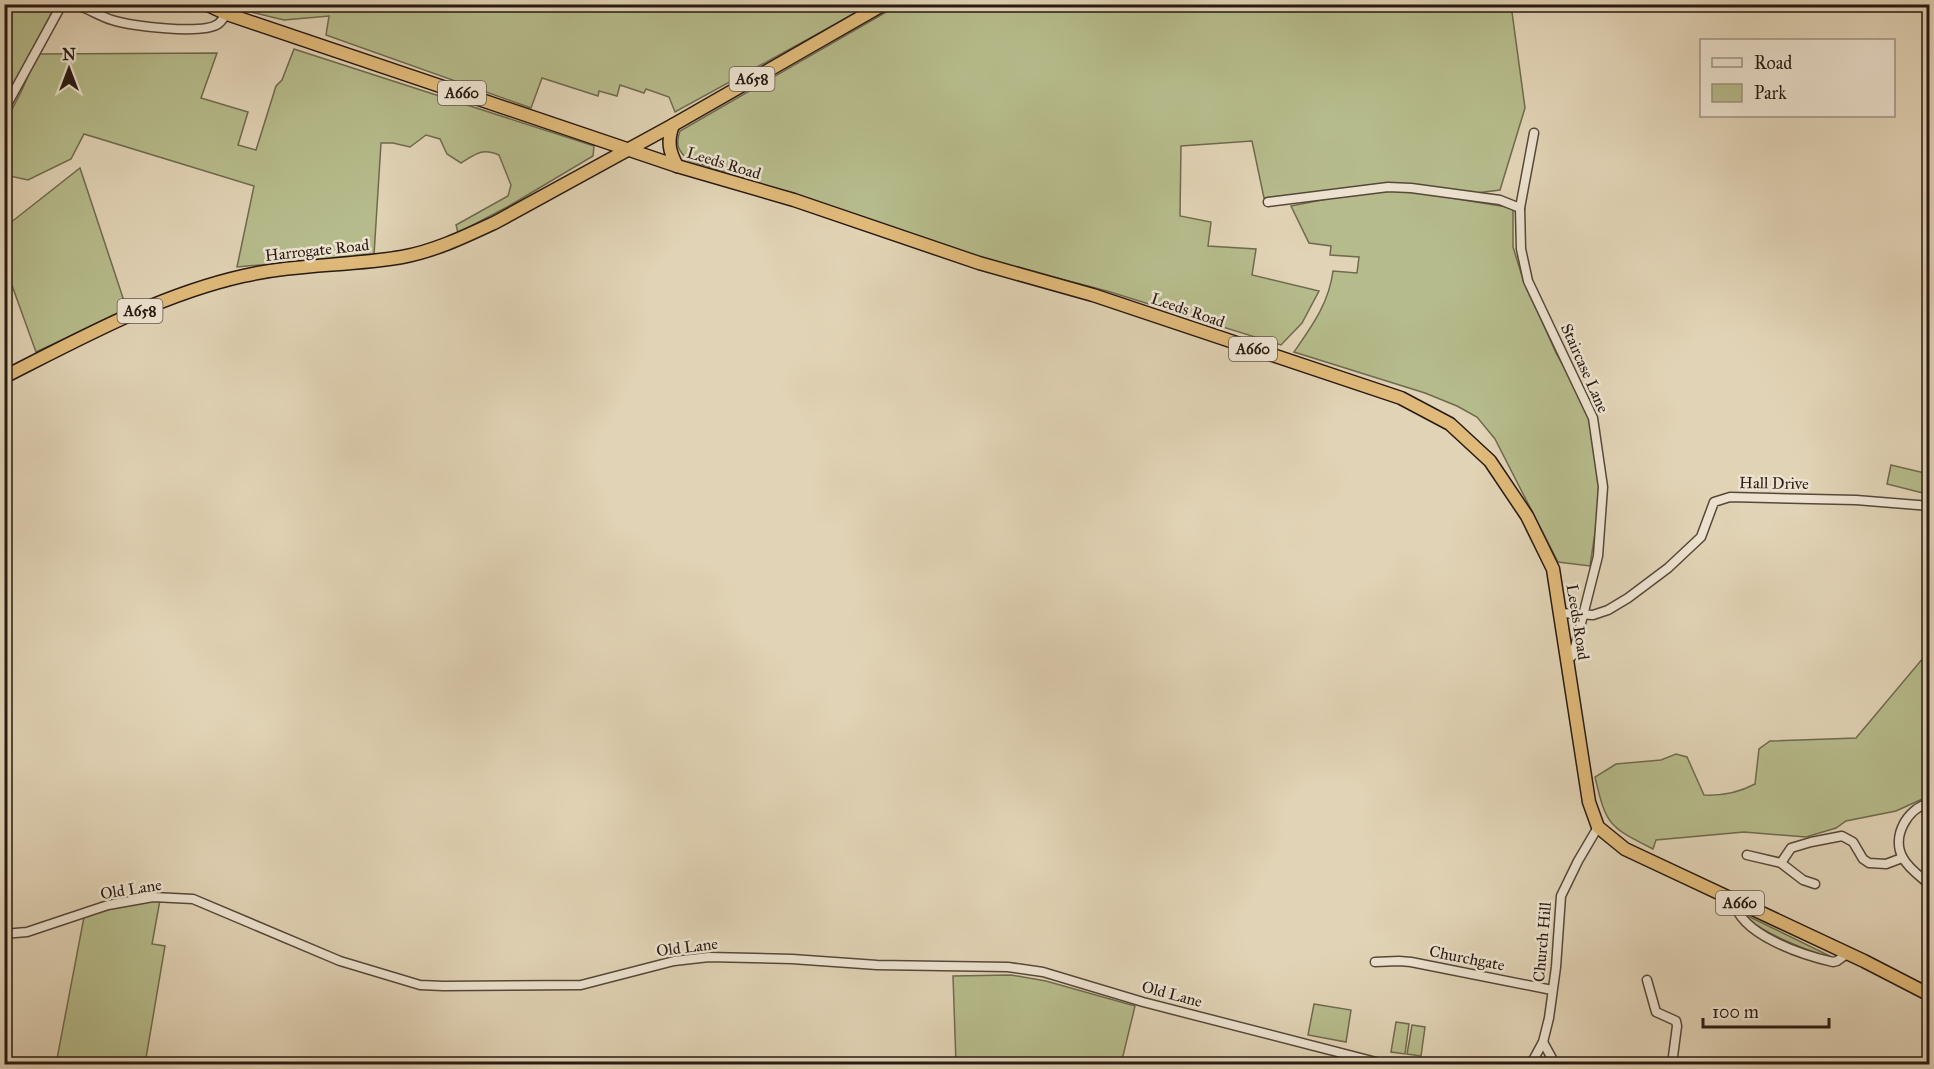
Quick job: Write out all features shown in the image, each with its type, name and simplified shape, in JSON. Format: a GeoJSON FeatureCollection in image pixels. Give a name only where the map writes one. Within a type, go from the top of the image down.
{"type":"FeatureCollection","features":[{"type":"Feature","properties":{"kind":"highway","name":"Leeds Road"},"geometry":{"type":"LineString","coordinates":[[206,4],[227,14],[677,166],[794,200],[979,262],[1093,295],[1401,398],[1450,424],[1478,449],[1502,477],[1527,516],[1553,569],[1589,802],[1598,827]]}},
{"type":"Feature","properties":{"kind":"highway","name":"A658"},"geometry":{"type":"LineString","coordinates":[[628,149],[884,4]]}},
{"type":"Feature","properties":{"kind":"highway"},"geometry":{"type":"LineString","coordinates":[[673,125],[668,137],[677,166]]}},
{"type":"Feature","properties":{"kind":"highway","name":"Harrogate Road"},"geometry":{"type":"LineString","coordinates":[[4,377],[142,310],[183,294],[233,279],[284,269],[403,257],[441,246],[496,222],[628,149]]}},
{"type":"Feature","properties":{"kind":"highway","name":"A660"},"geometry":{"type":"LineString","coordinates":[[1598,827],[1625,849],[1848,953],[1929,995]]}},
{"type":"Feature","properties":{"kind":"street"},"geometry":{"type":"LineString","coordinates":[[4,110],[62,4]]}},
{"type":"Feature","properties":{"kind":"street"},"geometry":{"type":"LineString","coordinates":[[82,7],[112,20],[141,26],[199,30],[217,25],[227,14]]}},
{"type":"Feature","properties":{"kind":"street","name":"Staircase Lane"},"geometry":{"type":"LineString","coordinates":[[1534,133],[1520,208],[1521,249],[1528,281],[1593,418],[1603,487],[1598,556],[1573,655],[1568,660]]}},
{"type":"Feature","properties":{"kind":"street"},"geometry":{"type":"LineString","coordinates":[[1268,202],[1388,187],[1500,200],[1520,208]]}},
{"type":"Feature","properties":{"kind":"street","name":"Hall Drive"},"geometry":{"type":"LineString","coordinates":[[1561,613],[1593,615],[1608,610],[1628,598],[1668,568],[1701,537],[1714,502],[1730,497],[1856,500],[1929,506]]}},
{"type":"Feature","properties":{"kind":"street"},"geometry":{"type":"LineString","coordinates":[[1929,803],[1920,805],[1910,813],[1904,822],[1899,839],[1902,858],[1929,885]]}},
{"type":"Feature","properties":{"kind":"street","name":"Church Hill"},"geometry":{"type":"LineString","coordinates":[[1531,1065],[1543,1042],[1549,1018],[1561,896],[1598,827]]}},
{"type":"Feature","properties":{"kind":"street"},"geometry":{"type":"LineString","coordinates":[[1781,863],[1791,848],[1842,836],[1853,842],[1863,859],[1869,863],[1886,864],[1902,858]]}},
{"type":"Feature","properties":{"kind":"street"},"geometry":{"type":"LineString","coordinates":[[1747,855],[1781,863],[1803,880],[1815,884]]}},
{"type":"Feature","properties":{"kind":"street","name":"Old Lane"},"geometry":{"type":"LineString","coordinates":[[4,934],[27,932],[108,905],[153,897],[193,898],[339,961],[420,985],[581,985],[674,961],[710,957],[792,959],[877,965],[1008,967],[1044,972],[1143,1002],[1384,1065]]}},
{"type":"Feature","properties":{"kind":"street"},"geometry":{"type":"LineString","coordinates":[[1734,901],[1736,909],[1745,922],[1781,945],[1833,962],[1848,953]]}},
{"type":"Feature","properties":{"kind":"street","name":"Churchgate"},"geometry":{"type":"LineString","coordinates":[[1375,962],[1411,962],[1552,990]]}},
{"type":"Feature","properties":{"kind":"street"},"geometry":{"type":"LineString","coordinates":[[1647,980],[1656,1012],[1676,1021],[1672,1065]]}},
{"type":"Feature","properties":{"kind":"street"},"geometry":{"type":"LineString","coordinates":[[1543,1042],[1555,1065]]}},
{"type":"Feature","properties":{"kind":"green space"},"geometry":{"type":"Polygon","coordinates":[[[900,4],[1511,5],[1525,108],[1500,190],[1468,194],[1401,183],[1264,198],[1252,141],[1181,146],[1180,216],[1211,222],[1208,246],[1256,249],[1252,275],[1319,291],[1302,323],[1281,345],[1107,291],[991,261],[688,160],[678,147],[680,131],[900,4]]]}},
{"type":"Feature","properties":{"kind":"green space"},"geometry":{"type":"Polygon","coordinates":[[[5,5],[56,5],[5,101],[5,5]]]}},
{"type":"Feature","properties":{"kind":"green space"},"geometry":{"type":"Polygon","coordinates":[[[222,5],[870,5],[675,112],[669,97],[646,89],[644,93],[620,85],[617,96],[599,91],[598,96],[542,78],[531,108],[326,35],[329,16],[284,20],[222,5]]]}},
{"type":"Feature","properties":{"kind":"green space"},"geometry":{"type":"Polygon","coordinates":[[[294,49],[594,146],[593,156],[509,206],[458,233],[456,225],[508,196],[511,185],[499,155],[484,152],[461,163],[447,154],[440,139],[426,135],[410,147],[381,143],[374,255],[237,267],[254,186],[84,134],[71,159],[28,180],[5,175],[5,123],[38,54],[217,53],[201,98],[248,112],[238,145],[256,150],[276,86],[282,80],[294,49]]]}},
{"type":"Feature","properties":{"kind":"green space"},"geometry":{"type":"Polygon","coordinates":[[[80,168],[127,310],[36,352],[5,266],[5,227],[80,168]]]}},
{"type":"Feature","properties":{"kind":"green space"},"geometry":{"type":"Polygon","coordinates":[[[1395,191],[1513,208],[1513,247],[1522,276],[1556,353],[1589,412],[1601,492],[1590,566],[1558,562],[1495,439],[1477,417],[1425,393],[1294,352],[1324,304],[1333,271],[1357,273],[1359,257],[1330,255],[1331,246],[1309,243],[1291,206],[1357,193],[1395,191]]]}},
{"type":"Feature","properties":{"kind":"green space"},"geometry":{"type":"Polygon","coordinates":[[[1891,465],[1929,474],[1927,494],[1887,484],[1891,465]]]}},
{"type":"Feature","properties":{"kind":"green space"},"geometry":{"type":"Polygon","coordinates":[[[1929,651],[1929,796],[1896,811],[1846,821],[1836,828],[1806,837],[1744,832],[1656,840],[1653,849],[1618,829],[1607,815],[1595,777],[1616,764],[1661,760],[1676,754],[1687,757],[1704,795],[1724,794],[1743,790],[1755,784],[1759,749],[1770,741],[1856,738],[1929,651]]]}},
{"type":"Feature","properties":{"kind":"green space"},"geometry":{"type":"Polygon","coordinates":[[[160,900],[152,944],[165,946],[145,1064],[56,1064],[84,917],[110,909],[160,900]]]}},
{"type":"Feature","properties":{"kind":"green space"},"geometry":{"type":"Polygon","coordinates":[[[1746,915],[1832,957],[1829,958],[1797,946],[1776,936],[1746,918],[1746,915]]]}},
{"type":"Feature","properties":{"kind":"green space"},"geometry":{"type":"Polygon","coordinates":[[[1011,975],[1046,981],[1135,1006],[1122,1060],[1129,1064],[956,1064],[953,976],[1011,975]]]}},
{"type":"Feature","properties":{"kind":"green space"},"geometry":{"type":"Polygon","coordinates":[[[1314,1004],[1351,1010],[1346,1042],[1308,1035],[1314,1004]]]}},
{"type":"Feature","properties":{"kind":"green space"},"geometry":{"type":"Polygon","coordinates":[[[1396,1022],[1409,1024],[1405,1054],[1391,1052],[1396,1022]]]}},
{"type":"Feature","properties":{"kind":"green space"},"geometry":{"type":"Polygon","coordinates":[[[1412,1025],[1425,1027],[1421,1056],[1407,1054],[1412,1025]]]}}]}
